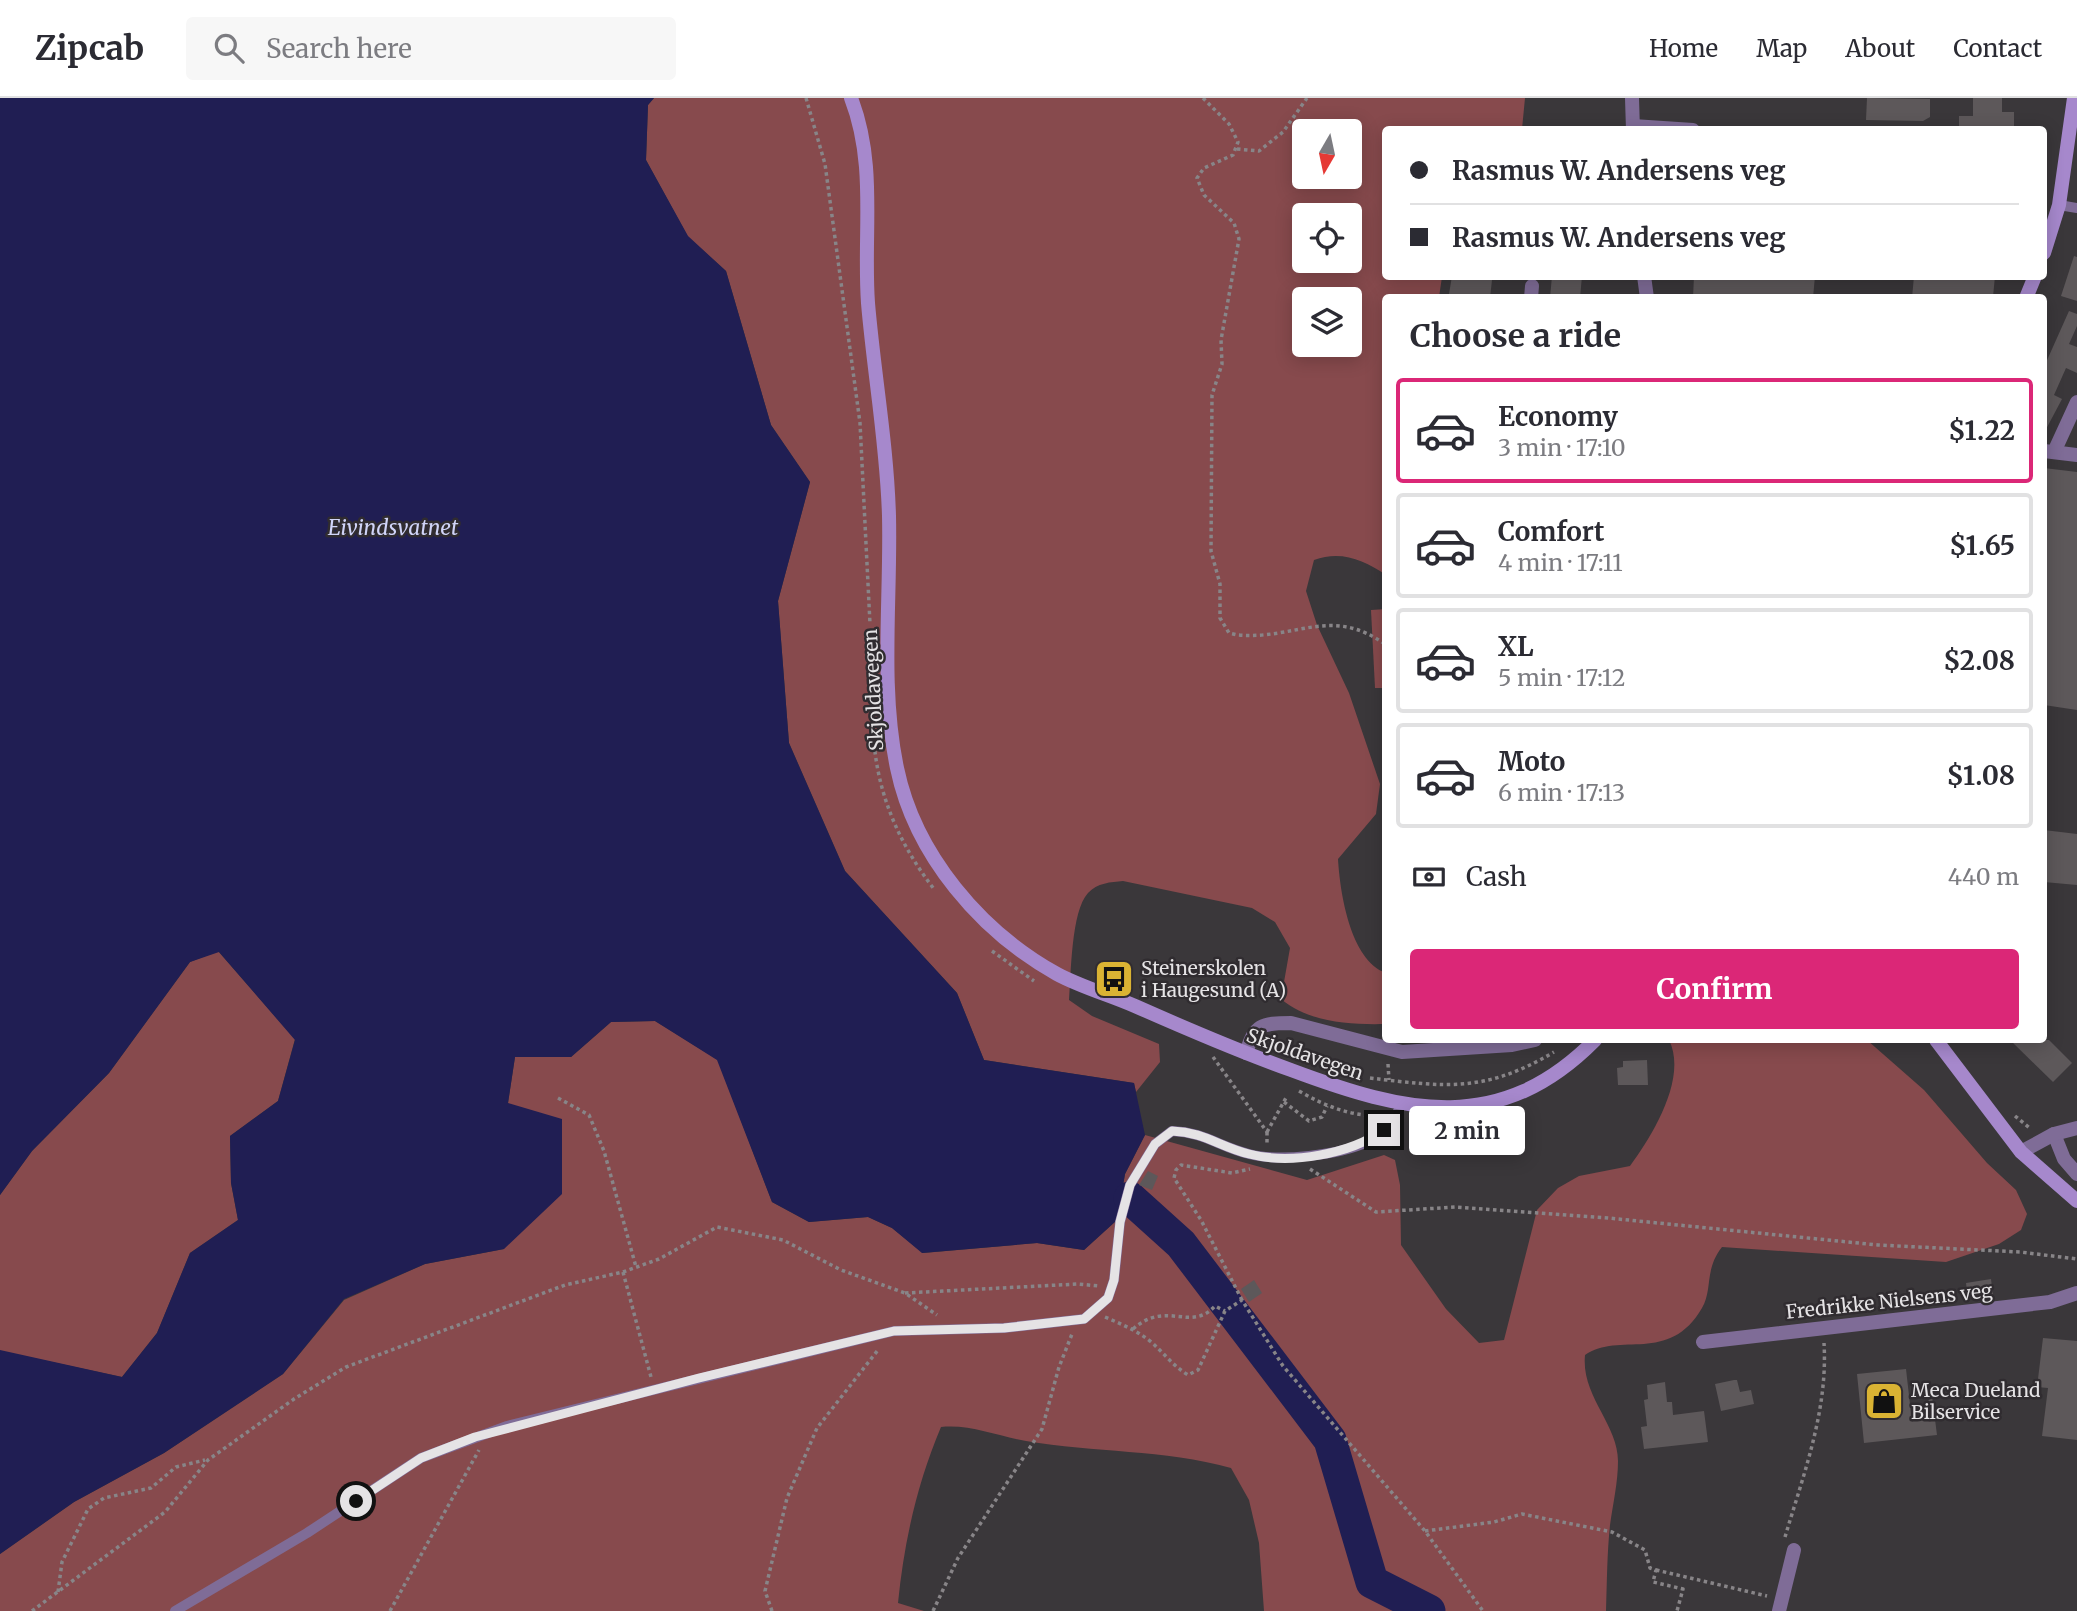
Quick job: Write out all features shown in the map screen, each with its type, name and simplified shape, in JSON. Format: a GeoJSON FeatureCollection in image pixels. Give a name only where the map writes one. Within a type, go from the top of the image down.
{"type":"FeatureCollection","features":[{"type":"Feature","properties":{"kind":"main road","name":"Skjoldavegen"},"geometry":{"type":"LineString","coordinates":[[851,98],[866,151],[869,190],[868,300],[887,481],[891,718],[897,767],[906,802],[921,837],[957,888],[994,928],[1024,953],[1059,975],[1246,1053],[1339,1088],[1402,1102],[1466,1107],[1503,1100],[1545,1081],[1591,1043]]}},
{"type":"Feature","properties":{"kind":"main road"},"geometry":{"type":"LineString","coordinates":[[2047,244],[2060,205],[2074,98]]}},
{"type":"Feature","properties":{"kind":"main road"},"geometry":{"type":"LineString","coordinates":[[1938,1043],[2021,1152],[2077,1201]]}},
{"type":"Feature","properties":{"kind":"street"},"geometry":{"type":"LineString","coordinates":[[1632,98],[1633,126]]}},
{"type":"Feature","properties":{"kind":"street"},"geometry":{"type":"LineString","coordinates":[[2077,402],[2049,451],[2077,455]]}},
{"type":"Feature","properties":{"kind":"street"},"geometry":{"type":"LineString","coordinates":[[1246,1053],[1252,1034],[1261,1026],[1273,1023],[1291,1024],[1402,1052],[1521,1043]]}},
{"type":"Feature","properties":{"kind":"street"},"geometry":{"type":"LineString","coordinates":[[2021,1152],[2054,1134],[2077,1128]]}},
{"type":"Feature","properties":{"kind":"street"},"geometry":{"type":"LineString","coordinates":[[2054,1134],[2064,1159],[2077,1174]]}},
{"type":"Feature","properties":{"kind":"street","name":"Fredrikke Nielsens veg"},"geometry":{"type":"LineString","coordinates":[[1703,1342],[2050,1302],[2077,1293]]}},
{"type":"Feature","properties":{"kind":"street"},"geometry":{"type":"LineString","coordinates":[[1779,1611],[1788,1549]]}},
{"type":"Feature","properties":{"kind":"lane"},"geometry":{"type":"LineString","coordinates":[[2060,205],[2077,208]]}},
{"type":"Feature","properties":{"kind":"lane"},"geometry":{"type":"LineString","coordinates":[[175,1611],[307,1533],[421,1458],[482,1435],[894,1331],[1004,1328],[1084,1319],[1108,1298],[1112,1287],[1117,1265],[1120,1222],[1130,1185],[1155,1144],[1172,1131],[1196,1132],[1251,1155],[1294,1157],[1366,1143],[1397,1117],[1402,1102]]}},
{"type":"Feature","properties":{"kind":"path"},"geometry":{"type":"LineString","coordinates":[[807,98],[825,164],[860,424],[870,627]]}},
{"type":"Feature","properties":{"kind":"path"},"geometry":{"type":"LineString","coordinates":[[1202,98],[1235,132],[1237,149]]}},
{"type":"Feature","properties":{"kind":"path"},"geometry":{"type":"LineString","coordinates":[[1307,98],[1283,132],[1259,150],[1237,149],[1225,159],[1204,168],[1198,178],[1204,195],[1234,223],[1239,239],[1221,340],[1222,363],[1212,395],[1211,551],[1220,584],[1220,618],[1229,633],[1238,635],[1335,623],[1368,632],[1382,642]]}},
{"type":"Feature","properties":{"kind":"path"},"geometry":{"type":"LineString","coordinates":[[872,718],[877,772],[886,803],[913,862],[938,895]]}},
{"type":"Feature","properties":{"kind":"path"},"geometry":{"type":"LineString","coordinates":[[990,949],[1037,982]]}},
{"type":"Feature","properties":{"kind":"path"},"geometry":{"type":"LineString","coordinates":[[1362,1077],[1422,1084],[1474,1085],[1531,1066],[1560,1047]]}},
{"type":"Feature","properties":{"kind":"path"},"geometry":{"type":"LineString","coordinates":[[1212,1054],[1215,1063],[1267,1132],[1287,1096]]}},
{"type":"Feature","properties":{"kind":"path"},"geometry":{"type":"LineString","coordinates":[[1291,1086],[1327,1106],[1355,1115],[1397,1117]]}},
{"type":"Feature","properties":{"kind":"path"},"geometry":{"type":"LineString","coordinates":[[558,1098],[589,1115],[604,1151],[636,1267]]}},
{"type":"Feature","properties":{"kind":"path"},"geometry":{"type":"LineString","coordinates":[[1284,1101],[1309,1121],[1321,1117],[1327,1106]]}},
{"type":"Feature","properties":{"kind":"path"},"geometry":{"type":"LineString","coordinates":[[1263,1156],[1246,1172],[1232,1173],[1181,1165],[1174,1178],[1201,1220],[1242,1300],[1283,1366],[1425,1531],[1483,1611]]}},
{"type":"Feature","properties":{"kind":"path"},"geometry":{"type":"LineString","coordinates":[[1294,1157],[1376,1212],[1456,1207],[1608,1217],[1878,1245],[2020,1252],[2077,1259]]}},
{"type":"Feature","properties":{"kind":"path"},"geometry":{"type":"LineString","coordinates":[[32,1611],[165,1512],[208,1460],[294,1399],[346,1367],[565,1285],[623,1272],[659,1259],[717,1227],[783,1240],[841,1270],[905,1293],[957,1328]]}},
{"type":"Feature","properties":{"kind":"path"},"geometry":{"type":"LineString","coordinates":[[623,1272],[654,1390]]}},
{"type":"Feature","properties":{"kind":"path"},"geometry":{"type":"LineString","coordinates":[[905,1293],[1078,1284],[1112,1287]]}},
{"type":"Feature","properties":{"kind":"path"},"geometry":{"type":"LineString","coordinates":[[1094,1313],[1133,1329],[1153,1343],[1171,1365],[1188,1375],[1198,1370],[1225,1311],[1242,1300]]}},
{"type":"Feature","properties":{"kind":"path"},"geometry":{"type":"LineString","coordinates":[[1133,1329],[1146,1317],[1161,1314],[1201,1316],[1215,1306],[1225,1311]]}},
{"type":"Feature","properties":{"kind":"path"},"geometry":{"type":"LineString","coordinates":[[933,1611],[958,1558],[1042,1429],[1059,1367],[1070,1345],[1071,1320]]}},
{"type":"Feature","properties":{"kind":"path"},"geometry":{"type":"LineString","coordinates":[[1788,1549],[1818,1424],[1825,1368],[1823,1327]]}},
{"type":"Feature","properties":{"kind":"path"},"geometry":{"type":"LineString","coordinates":[[772,1611],[765,1591],[787,1498],[817,1428],[894,1331]]}},
{"type":"Feature","properties":{"kind":"path"},"geometry":{"type":"LineString","coordinates":[[390,1611],[465,1480],[478,1453],[482,1435]]}},
{"type":"Feature","properties":{"kind":"path"},"geometry":{"type":"LineString","coordinates":[[58,1592],[62,1562],[88,1509],[104,1498],[151,1488],[176,1467],[208,1460]]}},
{"type":"Feature","properties":{"kind":"path"},"geometry":{"type":"LineString","coordinates":[[1425,1531],[1493,1522],[1522,1514],[1612,1532],[1645,1550],[1650,1568],[1766,1596]]}},
{"type":"Feature","properties":{"kind":"path"},"geometry":{"type":"LineString","coordinates":[[1656,1570],[1653,1582],[1683,1589],[1677,1611]]}},
{"type":"Feature","properties":{"kind":"shaded area"},"geometry":{"type":"Polygon","coordinates":[[[654,98],[1525,98],[1522,126],[1382,126],[1382,280],[1442,280],[1439,294],[1382,294],[1382,573],[1352,558],[1324,557],[1314,560],[1306,591],[1317,625],[1349,693],[1380,784],[1376,814],[1338,859],[1349,924],[1364,954],[1382,971],[1382,1024],[1344,1023],[1317,1017],[1292,1007],[1281,999],[1290,948],[1275,922],[1252,908],[1118,881],[1096,887],[1082,902],[1075,928],[1069,1000],[1092,1016],[1159,1044],[1160,1062],[1136,1092],[1134,1083],[984,1060],[957,993],[845,871],[789,743],[778,601],[810,482],[771,425],[726,271],[688,237],[646,160],[648,105],[654,98]]]}},
{"type":"Feature","properties":{"kind":"shaded area"},"geometry":{"type":"Polygon","coordinates":[[[1382,609],[1382,688],[1375,688],[1371,610],[1382,609]]]}},
{"type":"Feature","properties":{"kind":"shaded area"},"geometry":{"type":"Polygon","coordinates":[[[218,951],[295,1039],[278,1101],[230,1136],[231,1183],[238,1220],[190,1253],[157,1333],[122,1377],[0,1351],[0,1195],[32,1151],[109,1073],[190,962],[218,951]]]}},
{"type":"Feature","properties":{"kind":"shaded area"},"geometry":{"type":"Polygon","coordinates":[[[655,1021],[718,1060],[772,1202],[809,1222],[868,1217],[892,1228],[923,1253],[1037,1243],[1084,1250],[1117,1220],[1125,1174],[1145,1135],[1307,1180],[1384,1155],[1395,1160],[1400,1185],[1401,1245],[1446,1309],[1479,1343],[1504,1340],[1537,1210],[1558,1188],[1579,1176],[1630,1166],[1648,1139],[1671,1089],[1674,1055],[1670,1043],[1870,1043],[1924,1090],[1987,1163],[2016,1190],[2027,1214],[2021,1230],[1999,1244],[1946,1262],[1722,1247],[1713,1264],[1705,1301],[1689,1325],[1675,1336],[1659,1342],[1598,1348],[1585,1355],[1588,1384],[1612,1435],[1618,1461],[1609,1536],[1606,1611],[1264,1611],[1259,1543],[1249,1500],[1231,1468],[1180,1457],[1052,1445],[973,1429],[941,1427],[918,1492],[898,1603],[924,1611],[0,1611],[0,1554],[74,1502],[164,1453],[283,1374],[344,1300],[425,1264],[504,1249],[508,1103],[515,1057],[571,1057],[611,1022],[655,1021]]]}},
{"type":"Feature","properties":{"kind":"water","name":"Eivindsvatnet"},"geometry":{"type":"Polygon","coordinates":[[[0,98],[654,98],[648,105],[646,160],[688,236],[726,271],[771,425],[810,482],[778,601],[789,743],[845,871],[957,993],[984,1060],[1134,1083],[1145,1135],[1125,1174],[1117,1220],[1084,1250],[1037,1243],[922,1253],[892,1228],[868,1217],[809,1222],[772,1202],[717,1060],[655,1021],[611,1022],[571,1057],[515,1057],[508,1103],[562,1119],[562,1194],[504,1249],[425,1264],[344,1299],[283,1374],[164,1453],[74,1502],[0,1554],[0,1350],[122,1377],[157,1333],[190,1253],[238,1220],[231,1183],[230,1136],[278,1101],[295,1040],[219,952],[190,962],[109,1073],[32,1151],[0,1195],[0,98]]]}},
{"type":"Feature","properties":{"kind":"building"},"geometry":{"type":"Polygon","coordinates":[[[1867,98],[1930,99],[1930,117],[1923,121],[1866,120],[1867,98]]]}},
{"type":"Feature","properties":{"kind":"building"},"geometry":{"type":"Polygon","coordinates":[[[1973,98],[2002,98],[2002,112],[2014,112],[2014,126],[1959,126],[1959,116],[1973,116],[1973,98]]]}},
{"type":"Feature","properties":{"kind":"building"},"geometry":{"type":"Polygon","coordinates":[[[2074,256],[2077,257],[2077,301],[2061,296],[2074,256]]]}},
{"type":"Feature","properties":{"kind":"building"},"geometry":{"type":"Polygon","coordinates":[[[1451,280],[1492,280],[1490,294],[1449,294],[1451,280]]]}},
{"type":"Feature","properties":{"kind":"building"},"geometry":{"type":"Polygon","coordinates":[[[1552,280],[1582,280],[1580,294],[1550,294],[1552,280]]]}},
{"type":"Feature","properties":{"kind":"building"},"geometry":{"type":"Polygon","coordinates":[[[1694,280],[1815,280],[1813,294],[1693,294],[1694,280]]]}},
{"type":"Feature","properties":{"kind":"building"},"geometry":{"type":"Polygon","coordinates":[[[1914,280],[1995,280],[1993,294],[1912,294],[1914,280]]]}},
{"type":"Feature","properties":{"kind":"building"},"geometry":{"type":"Polygon","coordinates":[[[2069,311],[2077,314],[2077,326],[2069,344],[2077,347],[2077,373],[2066,368],[2054,395],[2062,399],[2047,427],[2047,360],[2069,311]]]}},
{"type":"Feature","properties":{"kind":"building"},"geometry":{"type":"Polygon","coordinates":[[[2047,468],[2077,472],[2077,710],[2047,705],[2047,468]]]}},
{"type":"Feature","properties":{"kind":"building"},"geometry":{"type":"Polygon","coordinates":[[[2047,830],[2077,834],[2077,885],[2047,882],[2047,830]]]}},
{"type":"Feature","properties":{"kind":"building"},"geometry":{"type":"Polygon","coordinates":[[[2049,1040],[2072,1063],[2053,1082],[2013,1043],[2047,1043],[2049,1040]]]}},
{"type":"Feature","properties":{"kind":"building"},"geometry":{"type":"Polygon","coordinates":[[[1647,1060],[1648,1085],[1618,1085],[1617,1068],[1623,1067],[1623,1061],[1647,1060]]]}},
{"type":"Feature","properties":{"kind":"building"},"geometry":{"type":"Polygon","coordinates":[[[1148,1171],[1158,1176],[1152,1190],[1139,1185],[1148,1171]]]}},
{"type":"Feature","properties":{"kind":"building"},"geometry":{"type":"Polygon","coordinates":[[[1991,1279],[1993,1294],[1968,1298],[1966,1283],[1991,1279]]]}},
{"type":"Feature","properties":{"kind":"building"},"geometry":{"type":"Polygon","coordinates":[[[1254,1280],[1262,1293],[1249,1302],[1241,1289],[1254,1280]]]}},
{"type":"Feature","properties":{"kind":"building"},"geometry":{"type":"Polygon","coordinates":[[[2043,1338],[2077,1341],[2077,1440],[2042,1436],[2048,1388],[2037,1387],[2043,1338]]]}},
{"type":"Feature","properties":{"kind":"building"},"geometry":{"type":"Polygon","coordinates":[[[1906,1369],[1912,1422],[1932,1396],[1937,1435],[1864,1443],[1857,1374],[1906,1369]]]}},
{"type":"Feature","properties":{"kind":"building"},"geometry":{"type":"Polygon","coordinates":[[[1737,1380],[1740,1392],[1751,1390],[1754,1404],[1721,1411],[1715,1384],[1737,1380]]]}},
{"type":"Feature","properties":{"kind":"building"},"geometry":{"type":"Polygon","coordinates":[[[1665,1382],[1667,1402],[1672,1402],[1673,1415],[1704,1411],[1708,1442],[1644,1449],[1641,1427],[1647,1426],[1644,1400],[1648,1399],[1647,1385],[1665,1382]]]}},
{"type":"Feature","properties":{"kind":"waterway"},"geometry":{"type":"LineString","coordinates":[[1130,1198],[1181,1244],[1330,1440],[1372,1582],[1429,1611]]}},
{"type":"Feature","properties":{"kind":"place","name":"Steinerskolen i Haugesund (A)"},"geometry":{"type":"Point","coordinates":[1114,979]}},
{"type":"Feature","properties":{"kind":"place","name":"Meca Dueland Bilservice"},"geometry":{"type":"Point","coordinates":[1884,1401]}},
{"type":"Feature","properties":{"kind":"route"},"geometry":{"type":"LineString","coordinates":[[356,1501],[421,1458],[507,1426],[894,1331],[1004,1328],[1084,1319],[1108,1298],[1117,1265],[1120,1222],[1130,1185],[1155,1144],[1172,1131],[1196,1132],[1251,1155],[1294,1157],[1366,1143],[1384,1130]]}}]}
